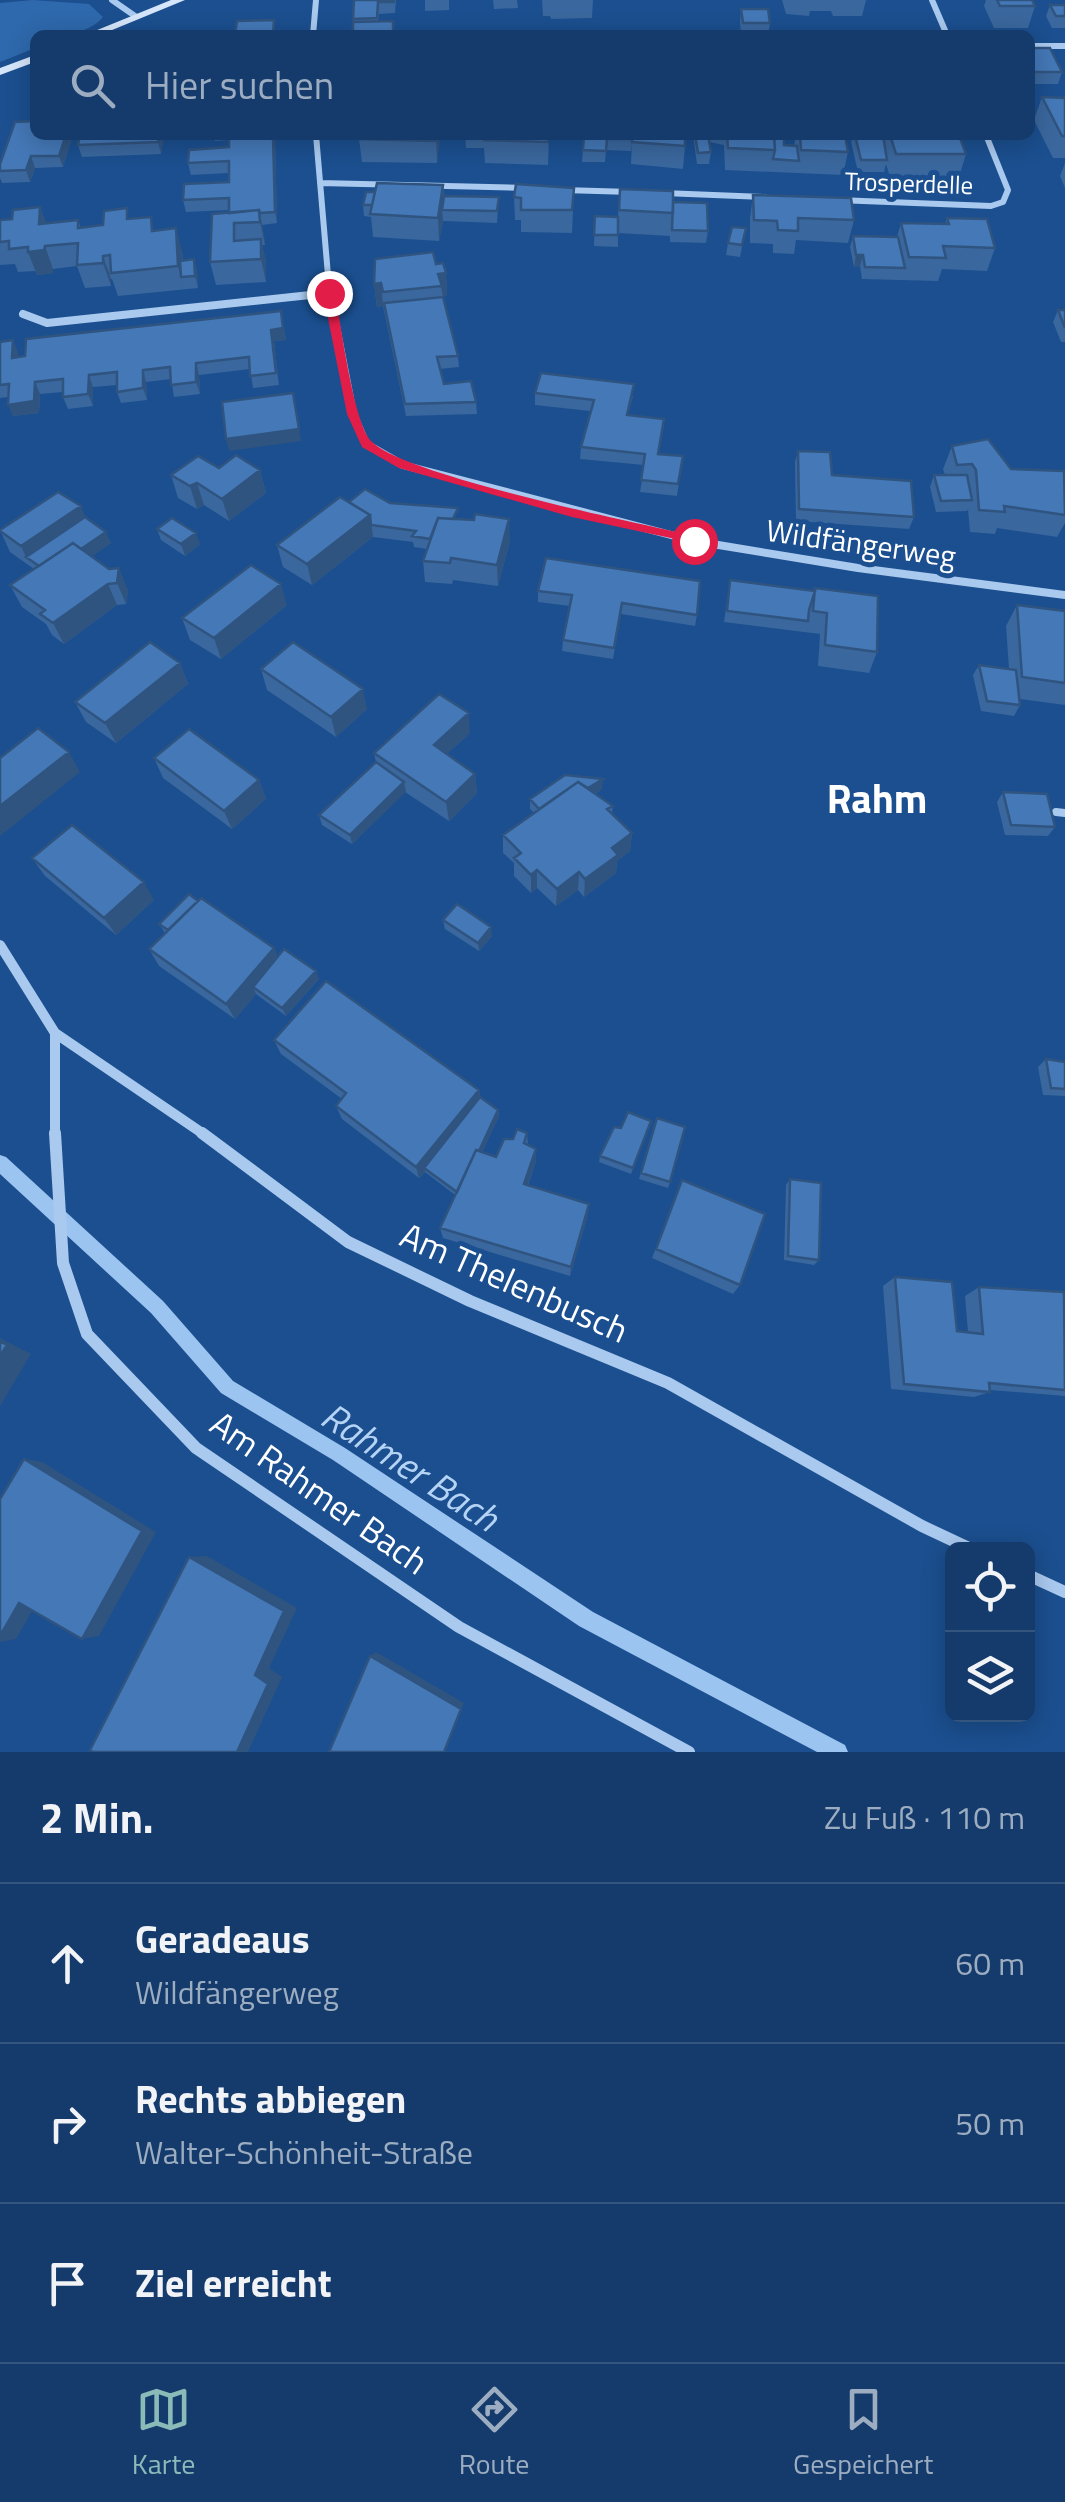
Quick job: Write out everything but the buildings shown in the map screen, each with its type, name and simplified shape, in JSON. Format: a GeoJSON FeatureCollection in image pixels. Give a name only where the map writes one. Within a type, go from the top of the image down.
{"type":"FeatureCollection","features":[{"type":"Feature","properties":{"kind":"main road"},"geometry":{"type":"LineString","coordinates":[[107,30],[180,0]]}},
{"type":"Feature","properties":{"kind":"main road"},"geometry":{"type":"LineString","coordinates":[[0,72],[30,60]]}},
{"type":"Feature","properties":{"kind":"street"},"geometry":{"type":"LineString","coordinates":[[112,0],[135,16]]}},
{"type":"Feature","properties":{"kind":"street"},"geometry":{"type":"LineString","coordinates":[[313,30],[316,0]]}},
{"type":"Feature","properties":{"kind":"street"},"geometry":{"type":"LineString","coordinates":[[932,0],[944,30]]}},
{"type":"Feature","properties":{"kind":"street"},"geometry":{"type":"LineString","coordinates":[[1035,46],[1065,46]]}},
{"type":"Feature","properties":{"kind":"street"},"geometry":{"type":"LineString","coordinates":[[24,314],[47,323],[329,293],[316,140]]}},
{"type":"Feature","properties":{"kind":"street","name":"Trosperdelle"},"geometry":{"type":"LineString","coordinates":[[834,200],[991,206],[1003,202],[1008,190],[988,140]]}},
{"type":"Feature","properties":{"kind":"street"},"geometry":{"type":"LineString","coordinates":[[320,184],[540,189]]}},
{"type":"Feature","properties":{"kind":"street"},"geometry":{"type":"LineString","coordinates":[[560,190],[638,192]]}},
{"type":"Feature","properties":{"kind":"street"},"geometry":{"type":"LineString","coordinates":[[658,193],[776,198]]}},
{"type":"Feature","properties":{"kind":"street","name":"Wildfängerweg"},"geometry":{"type":"LineString","coordinates":[[329,293],[353,414],[366,444],[404,465],[694,541],[858,568],[1065,595]]}},
{"type":"Feature","properties":{"kind":"street"},"geometry":{"type":"LineString","coordinates":[[0,945],[55,1033]]}},
{"type":"Feature","properties":{"kind":"street","name":"Am Rahmer Bach"},"geometry":{"type":"LineString","coordinates":[[55,1033],[56,1149],[63,1262],[87,1334],[196,1448],[458,1627],[689,1752]]}},
{"type":"Feature","properties":{"kind":"street","name":"Am Thelenbusch"},"geometry":{"type":"LineString","coordinates":[[55,1033],[201,1132],[348,1242],[470,1302],[668,1383],[955,1542]]}},
{"type":"Feature","properties":{"kind":"street"},"geometry":{"type":"LineString","coordinates":[[1035,1578],[1065,1592]]}},
{"type":"Feature","properties":{"kind":"shaded area"},"geometry":{"type":"Polygon","coordinates":[[[33,0],[89,4],[103,17],[84,30],[30,30],[30,50],[0,62],[0,3],[33,0]]]}},
{"type":"Feature","properties":{"kind":"waterway","name":"Rahmer Bach"},"geometry":{"type":"LineString","coordinates":[[0,1163],[157,1307],[227,1387],[339,1454],[586,1619],[838,1752]]}},
{"type":"Feature","properties":{"kind":"district","name":"Rahm"},"geometry":{"type":"Point","coordinates":[877,799]}},
{"type":"Feature","properties":{"kind":"route"},"geometry":{"type":"LineString","coordinates":[[329,293],[353,414],[366,444],[404,465],[694,541]]}}]}
